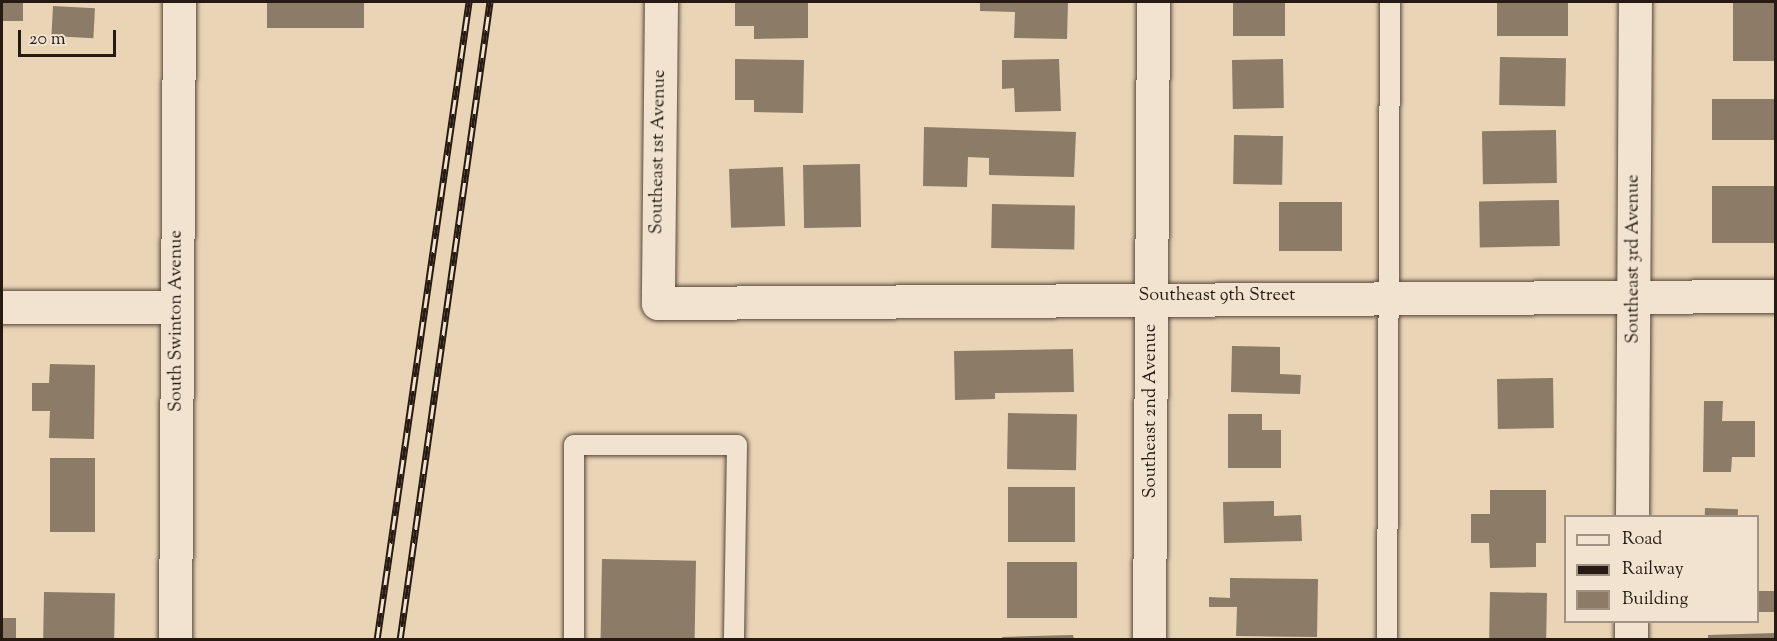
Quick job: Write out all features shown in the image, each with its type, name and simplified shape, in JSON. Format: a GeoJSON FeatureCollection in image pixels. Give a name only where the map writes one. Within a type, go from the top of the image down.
{"type":"FeatureCollection","features":[{"type":"Feature","properties":{"kind":"street","name":"South Swinton Avenue"},"geometry":{"type":"LineString","coordinates":[[175,639],[179,2]]}},
{"type":"Feature","properties":{"kind":"street","name":"Southeast 1st Avenue"},"geometry":{"type":"LineString","coordinates":[[658,303],[661,2]]}},
{"type":"Feature","properties":{"kind":"street","name":"Southeast 2nd Avenue"},"geometry":{"type":"LineString","coordinates":[[1149,639],[1153,2]]}},
{"type":"Feature","properties":{"kind":"street","name":"Southeast 3rd Avenue"},"geometry":{"type":"LineString","coordinates":[[1632,515],[1635,2]]}},
{"type":"Feature","properties":{"kind":"street","name":"Southeast 9th Street"},"geometry":{"type":"LineString","coordinates":[[658,303],[1152,296],[1776,296]]}},
{"type":"Feature","properties":{"kind":"street"},"geometry":{"type":"LineString","coordinates":[[2,307],[177,307]]}},
{"type":"Feature","properties":{"kind":"street"},"geometry":{"type":"LineString","coordinates":[[1631,623],[1631,639]]}},
{"type":"Feature","properties":{"kind":"lane"},"geometry":{"type":"LineString","coordinates":[[1387,639],[1390,2]]}},
{"type":"Feature","properties":{"kind":"lane"},"geometry":{"type":"LineString","coordinates":[[574,639],[574,445],[737,445],[734,639]]}},
{"type":"Feature","properties":{"kind":"building"},"geometry":{"type":"Polygon","coordinates":[[[2,2],[23,2],[23,21],[2,21],[2,2]]]}},
{"type":"Feature","properties":{"kind":"building"},"geometry":{"type":"Polygon","coordinates":[[[267,2],[364,2],[364,28],[267,28],[267,2]]]}},
{"type":"Feature","properties":{"kind":"building"},"geometry":{"type":"Polygon","coordinates":[[[735,2],[808,2],[808,38],[754,39],[754,26],[735,26],[735,2]]]}},
{"type":"Feature","properties":{"kind":"building"},"geometry":{"type":"Polygon","coordinates":[[[980,2],[1068,2],[1067,39],[1014,38],[1015,12],[980,11],[980,2]]]}},
{"type":"Feature","properties":{"kind":"building"},"geometry":{"type":"Polygon","coordinates":[[[1233,2],[1285,2],[1285,36],[1233,36],[1233,2]]]}},
{"type":"Feature","properties":{"kind":"building"},"geometry":{"type":"Polygon","coordinates":[[[1497,2],[1568,2],[1568,36],[1497,36],[1497,2]]]}},
{"type":"Feature","properties":{"kind":"building"},"geometry":{"type":"Polygon","coordinates":[[[1733,2],[1774,2],[1774,61],[1733,61],[1733,2]]]}},
{"type":"Feature","properties":{"kind":"building"},"geometry":{"type":"Polygon","coordinates":[[[53,6],[95,8],[93,38],[51,36],[53,6]]]}},
{"type":"Feature","properties":{"kind":"building"},"geometry":{"type":"Polygon","coordinates":[[[1500,57],[1566,58],[1565,106],[1499,105],[1500,57]]]}},
{"type":"Feature","properties":{"kind":"building"},"geometry":{"type":"Polygon","coordinates":[[[735,59],[804,60],[803,113],[754,112],[754,100],[735,100],[735,59]]]}},
{"type":"Feature","properties":{"kind":"building"},"geometry":{"type":"Polygon","coordinates":[[[1059,59],[1061,111],[1015,112],[1014,88],[1002,89],[1002,60],[1059,59]]]}},
{"type":"Feature","properties":{"kind":"building"},"geometry":{"type":"Polygon","coordinates":[[[1283,59],[1284,108],[1233,109],[1232,60],[1283,59]]]}},
{"type":"Feature","properties":{"kind":"building"},"geometry":{"type":"Polygon","coordinates":[[[1712,99],[1776,99],[1776,140],[1712,140],[1712,99]]]}},
{"type":"Feature","properties":{"kind":"building"},"geometry":{"type":"Polygon","coordinates":[[[924,127],[1076,132],[1074,177],[989,175],[989,158],[968,157],[967,187],[923,186],[924,127]]]}},
{"type":"Feature","properties":{"kind":"building"},"geometry":{"type":"Polygon","coordinates":[[[1556,130],[1557,183],[1483,184],[1482,131],[1556,130]]]}},
{"type":"Feature","properties":{"kind":"building"},"geometry":{"type":"Polygon","coordinates":[[[1234,135],[1283,136],[1282,185],[1233,184],[1234,135]]]}},
{"type":"Feature","properties":{"kind":"building"},"geometry":{"type":"Polygon","coordinates":[[[860,164],[861,227],[804,228],[803,165],[860,164]]]}},
{"type":"Feature","properties":{"kind":"building"},"geometry":{"type":"Polygon","coordinates":[[[783,167],[785,226],[731,228],[729,169],[783,167]]]}},
{"type":"Feature","properties":{"kind":"building"},"geometry":{"type":"Polygon","coordinates":[[[1712,186],[1776,186],[1776,243],[1712,243],[1712,186]]]}},
{"type":"Feature","properties":{"kind":"building"},"geometry":{"type":"Polygon","coordinates":[[[1559,200],[1560,246],[1480,247],[1479,201],[1559,200]]]}},
{"type":"Feature","properties":{"kind":"building"},"geometry":{"type":"Polygon","coordinates":[[[1279,202],[1342,202],[1342,251],[1279,251],[1279,202]]]}},
{"type":"Feature","properties":{"kind":"building"},"geometry":{"type":"Polygon","coordinates":[[[992,204],[1075,205],[1074,249],[991,248],[992,204]]]}},
{"type":"Feature","properties":{"kind":"building"},"geometry":{"type":"Polygon","coordinates":[[[1232,346],[1280,347],[1280,374],[1301,375],[1300,394],[1231,392],[1232,346]]]}},
{"type":"Feature","properties":{"kind":"building"},"geometry":{"type":"Polygon","coordinates":[[[1073,349],[1074,392],[995,393],[995,399],[955,400],[954,351],[1073,349]]]}},
{"type":"Feature","properties":{"kind":"building"},"geometry":{"type":"Polygon","coordinates":[[[50,364],[95,365],[94,439],[49,438],[50,411],[32,411],[32,383],[49,383],[50,364]]]}},
{"type":"Feature","properties":{"kind":"building"},"geometry":{"type":"Polygon","coordinates":[[[1553,378],[1554,428],[1498,429],[1497,379],[1553,378]]]}},
{"type":"Feature","properties":{"kind":"building"},"geometry":{"type":"Polygon","coordinates":[[[1704,401],[1723,401],[1722,421],[1755,421],[1755,457],[1732,457],[1731,472],[1703,472],[1704,401]]]}},
{"type":"Feature","properties":{"kind":"building"},"geometry":{"type":"Polygon","coordinates":[[[1008,413],[1077,414],[1076,470],[1007,469],[1008,413]]]}},
{"type":"Feature","properties":{"kind":"building"},"geometry":{"type":"Polygon","coordinates":[[[1228,414],[1262,414],[1262,430],[1281,430],[1281,468],[1228,468],[1228,414]]]}},
{"type":"Feature","properties":{"kind":"building"},"geometry":{"type":"Polygon","coordinates":[[[50,458],[95,458],[95,532],[50,532],[50,458]]]}},
{"type":"Feature","properties":{"kind":"building"},"geometry":{"type":"Polygon","coordinates":[[[1008,487],[1075,487],[1075,542],[1008,542],[1008,487]]]}},
{"type":"Feature","properties":{"kind":"building"},"geometry":{"type":"Polygon","coordinates":[[[1490,490],[1546,490],[1546,543],[1536,543],[1536,567],[1490,568],[1489,543],[1471,543],[1471,514],[1490,514],[1490,490]]]}},
{"type":"Feature","properties":{"kind":"building"},"geometry":{"type":"Polygon","coordinates":[[[1274,501],[1274,516],[1301,515],[1302,541],[1224,543],[1223,502],[1274,501]]]}},
{"type":"Feature","properties":{"kind":"building"},"geometry":{"type":"Polygon","coordinates":[[[1705,508],[1738,509],[1738,515],[1705,515],[1705,508]]]}},
{"type":"Feature","properties":{"kind":"building"},"geometry":{"type":"Polygon","coordinates":[[[602,559],[696,561],[695,640],[601,640],[602,559]]]}},
{"type":"Feature","properties":{"kind":"building"},"geometry":{"type":"Polygon","coordinates":[[[1007,562],[1077,562],[1077,618],[1007,618],[1007,562]]]}},
{"type":"Feature","properties":{"kind":"building"},"geometry":{"type":"Polygon","coordinates":[[[1230,578],[1318,579],[1317,637],[1236,636],[1237,607],[1209,607],[1209,597],[1230,598],[1230,578]]]}},
{"type":"Feature","properties":{"kind":"building"},"geometry":{"type":"Polygon","coordinates":[[[1759,591],[1776,591],[1776,612],[1759,612],[1759,591]]]}},
{"type":"Feature","properties":{"kind":"building"},"geometry":{"type":"Polygon","coordinates":[[[44,592],[115,593],[114,640],[43,640],[44,592]]]}},
{"type":"Feature","properties":{"kind":"building"},"geometry":{"type":"Polygon","coordinates":[[[1490,592],[1547,593],[1546,640],[1489,640],[1490,592]]]}},
{"type":"Feature","properties":{"kind":"building"},"geometry":{"type":"Polygon","coordinates":[[[2,618],[16,618],[16,640],[2,640],[2,618]]]}},
{"type":"Feature","properties":{"kind":"building"},"geometry":{"type":"Polygon","coordinates":[[[1776,633],[1776,640],[1708,640],[1708,635],[1776,633]]]}},
{"type":"Feature","properties":{"kind":"building"},"geometry":{"type":"Polygon","coordinates":[[[1073,635],[1074,640],[1003,640],[1002,637],[1073,635]]]}},
{"type":"Feature","properties":{"kind":"railway"},"geometry":{"type":"LineString","coordinates":[[377,640],[469,2]]}},
{"type":"Feature","properties":{"kind":"railway"},"geometry":{"type":"LineString","coordinates":[[400,640],[490,2]]}}]}
